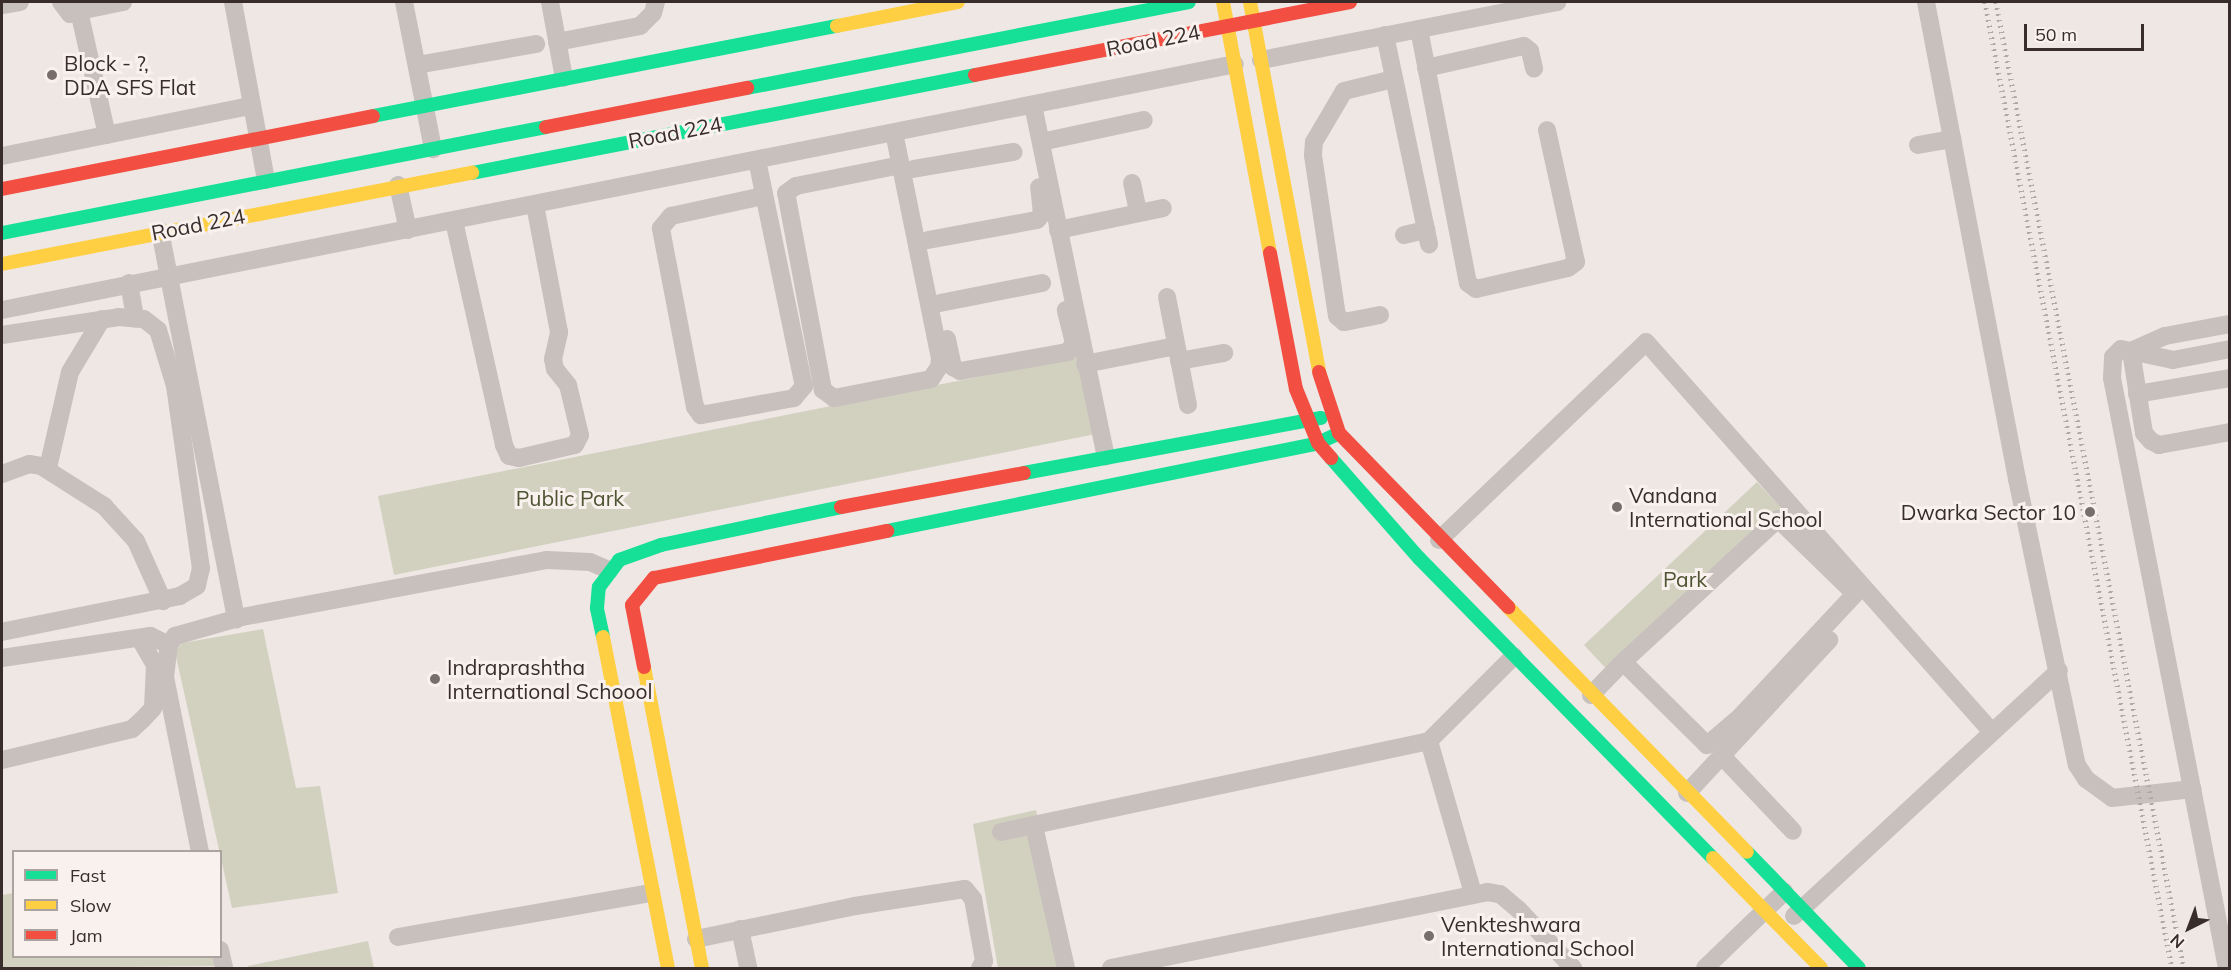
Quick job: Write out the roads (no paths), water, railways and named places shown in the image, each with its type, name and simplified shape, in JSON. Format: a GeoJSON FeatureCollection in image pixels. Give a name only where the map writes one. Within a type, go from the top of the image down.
{"type":"FeatureCollection","features":[{"type":"Feature","properties":{"kind":"street"},"geometry":{"type":"LineString","coordinates":[[2,5],[20,2]]}},
{"type":"Feature","properties":{"kind":"street"},"geometry":{"type":"LineString","coordinates":[[61,2],[70,14],[123,2]]}},
{"type":"Feature","properties":{"kind":"street"},"geometry":{"type":"LineString","coordinates":[[233,2],[266,180]]}},
{"type":"Feature","properties":{"kind":"street"},"geometry":{"type":"LineString","coordinates":[[404,2],[433,149]]}},
{"type":"Feature","properties":{"kind":"street"},"geometry":{"type":"LineString","coordinates":[[549,2],[564,78]]}},
{"type":"Feature","properties":{"kind":"street"},"geometry":{"type":"LineString","coordinates":[[557,42],[640,26],[653,13],[656,2]]}},
{"type":"Feature","properties":{"kind":"street"},"geometry":{"type":"LineString","coordinates":[[2,189],[958,2]]}},
{"type":"Feature","properties":{"kind":"street","name":"Road 224"},"geometry":{"type":"LineString","coordinates":[[2,233],[1155,5],[1189,2]]}},
{"type":"Feature","properties":{"kind":"street"},"geometry":{"type":"LineString","coordinates":[[1223,2],[1296,389],[1307,423],[1318,444],[1419,558],[1821,969]]}},
{"type":"Feature","properties":{"kind":"street"},"geometry":{"type":"LineString","coordinates":[[1250,2],[1321,383],[1330,415],[1339,433],[1439,540],[1859,969]]}},
{"type":"Feature","properties":{"kind":"street","name":"Road 224"},"geometry":{"type":"LineString","coordinates":[[2,264],[160,231],[1350,2]]}},
{"type":"Feature","properties":{"kind":"street"},"geometry":{"type":"LineString","coordinates":[[1261,60],[1557,2]]}},
{"type":"Feature","properties":{"kind":"street"},"geometry":{"type":"LineString","coordinates":[[1926,2],[2077,765],[2101,792],[2125,799],[2192,789]]}},
{"type":"Feature","properties":{"kind":"street"},"geometry":{"type":"LineString","coordinates":[[79,11],[107,135]]}},
{"type":"Feature","properties":{"kind":"street"},"geometry":{"type":"LineString","coordinates":[[1419,29],[1468,283],[1476,289],[1568,268],[1576,261],[1547,130]]}},
{"type":"Feature","properties":{"kind":"street"},"geometry":{"type":"LineString","coordinates":[[1385,35],[1427,237],[1404,235]]}},
{"type":"Feature","properties":{"kind":"street"},"geometry":{"type":"LineString","coordinates":[[417,65],[536,44]]}},
{"type":"Feature","properties":{"kind":"street"},"geometry":{"type":"LineString","coordinates":[[1426,68],[1524,46],[1530,51],[1534,69]]}},
{"type":"Feature","properties":{"kind":"street"},"geometry":{"type":"LineString","coordinates":[[2,310],[129,283],[408,231],[1235,64]]}},
{"type":"Feature","properties":{"kind":"street"},"geometry":{"type":"LineString","coordinates":[[1380,315],[1344,322],[1337,316],[1313,155],[1314,142],[1344,91],[1394,79]]}},
{"type":"Feature","properties":{"kind":"street"},"geometry":{"type":"LineString","coordinates":[[1033,105],[1106,457]]}},
{"type":"Feature","properties":{"kind":"street"},"geometry":{"type":"LineString","coordinates":[[2,156],[251,106]]}},
{"type":"Feature","properties":{"kind":"street"},"geometry":{"type":"LineString","coordinates":[[1041,142],[1144,120]]}},
{"type":"Feature","properties":{"kind":"street"},"geometry":{"type":"LineString","coordinates":[[900,132],[907,167],[939,367],[931,379],[834,398],[823,390],[786,193],[796,186],[907,167],[1014,152]]}},
{"type":"Feature","properties":{"kind":"street"},"geometry":{"type":"LineString","coordinates":[[1918,145],[1952,139]]}},
{"type":"Feature","properties":{"kind":"street"},"geometry":{"type":"LineString","coordinates":[[757,160],[804,386],[794,398],[701,415],[695,406],[661,228],[671,216],[763,196]]}},
{"type":"Feature","properties":{"kind":"street"},"geometry":{"type":"LineString","coordinates":[[928,240],[1037,220],[1042,214],[1036,164]]}},
{"type":"Feature","properties":{"kind":"street"},"geometry":{"type":"LineString","coordinates":[[907,167],[928,240],[953,367],[960,371],[1071,350],[1074,343],[1066,309]]}},
{"type":"Feature","properties":{"kind":"street"},"geometry":{"type":"LineString","coordinates":[[1132,183],[1138,212]]}},
{"type":"Feature","properties":{"kind":"street"},"geometry":{"type":"LineString","coordinates":[[398,185],[408,231]]}},
{"type":"Feature","properties":{"kind":"street"},"geometry":{"type":"LineString","coordinates":[[454,221],[504,445],[509,456],[519,458],[575,444],[580,435],[568,386],[555,369],[553,359],[559,332],[535,205]]}},
{"type":"Feature","properties":{"kind":"street"},"geometry":{"type":"LineString","coordinates":[[1058,230],[1163,208]]}},
{"type":"Feature","properties":{"kind":"street"},"geometry":{"type":"LineString","coordinates":[[160,231],[236,620]]}},
{"type":"Feature","properties":{"kind":"street"},"geometry":{"type":"LineString","coordinates":[[129,283],[135,318]]}},
{"type":"Feature","properties":{"kind":"street"},"geometry":{"type":"LineString","coordinates":[[940,303],[1042,283]]}},
{"type":"Feature","properties":{"kind":"street"},"geometry":{"type":"LineString","coordinates":[[1167,297],[1188,405]]}},
{"type":"Feature","properties":{"kind":"street"},"geometry":{"type":"LineString","coordinates":[[2,335],[102,319],[135,318],[151,322],[164,343],[175,386],[200,554],[197,586],[163,601],[2,632]]}},
{"type":"Feature","properties":{"kind":"street"},"geometry":{"type":"LineString","coordinates":[[48,468],[70,372],[102,319]]}},
{"type":"Feature","properties":{"kind":"street"},"geometry":{"type":"LineString","coordinates":[[2132,351],[2164,336],[2229,324]]}},
{"type":"Feature","properties":{"kind":"street"},"geometry":{"type":"LineString","coordinates":[[1439,540],[1646,342],[1991,731]]}},
{"type":"Feature","properties":{"kind":"street"},"geometry":{"type":"LineString","coordinates":[[2227,969],[2112,378],[2116,352],[2132,351],[2173,360],[2229,349]]}},
{"type":"Feature","properties":{"kind":"street"},"geometry":{"type":"LineString","coordinates":[[2132,351],[2144,433],[2159,445],[2229,432]]}},
{"type":"Feature","properties":{"kind":"street"},"geometry":{"type":"LineString","coordinates":[[1085,364],[1178,353],[1224,353]]}},
{"type":"Feature","properties":{"kind":"street"},"geometry":{"type":"LineString","coordinates":[[2137,394],[2229,378]]}},
{"type":"Feature","properties":{"kind":"street"},"geometry":{"type":"LineString","coordinates":[[668,969],[651,893],[597,608],[599,587],[609,570],[633,553],[661,545],[1106,457],[1307,423],[1330,415]]}},
{"type":"Feature","properties":{"kind":"street"},"geometry":{"type":"LineString","coordinates":[[702,969],[632,605],[654,578],[1318,444],[1339,433]]}},
{"type":"Feature","properties":{"kind":"street"},"geometry":{"type":"LineString","coordinates":[[2,474],[29,464],[48,468],[104,506],[136,541],[163,601]]}},
{"type":"Feature","properties":{"kind":"street"},"geometry":{"type":"LineString","coordinates":[[1591,694],[1623,662],[1778,519],[1855,594],[1741,716],[1707,745],[1623,662]]}},
{"type":"Feature","properties":{"kind":"street"},"geometry":{"type":"LineString","coordinates":[[201,850],[165,677],[169,645],[175,636],[236,620],[547,560],[590,562],[609,570]]}},
{"type":"Feature","properties":{"kind":"street"},"geometry":{"type":"LineString","coordinates":[[1687,793],[1855,612]]}},
{"type":"Feature","properties":{"kind":"street"},"geometry":{"type":"LineString","coordinates":[[2,658],[102,640],[140,639],[150,636],[169,645]]}},
{"type":"Feature","properties":{"kind":"street"},"geometry":{"type":"LineString","coordinates":[[2,760],[132,729],[153,708],[155,665],[140,639]]}},
{"type":"Feature","properties":{"kind":"street"},"geometry":{"type":"LineString","coordinates":[[1001,832],[1429,741],[1514,656]]}},
{"type":"Feature","properties":{"kind":"street"},"geometry":{"type":"LineString","coordinates":[[1782,928],[1991,731],[2059,671]]}},
{"type":"Feature","properties":{"kind":"street"},"geometry":{"type":"LineString","coordinates":[[1429,741],[1473,893]]}},
{"type":"Feature","properties":{"kind":"street"},"geometry":{"type":"LineString","coordinates":[[1722,756],[1793,831]]}},
{"type":"Feature","properties":{"kind":"street"},"geometry":{"type":"LineString","coordinates":[[1034,826],[1066,969]]}},
{"type":"Feature","properties":{"kind":"street"},"geometry":{"type":"LineString","coordinates":[[696,939],[965,889],[973,899],[984,961],[980,969]]}},
{"type":"Feature","properties":{"kind":"street"},"geometry":{"type":"LineString","coordinates":[[1705,969],[1784,892]]}},
{"type":"Feature","properties":{"kind":"street"},"geometry":{"type":"LineString","coordinates":[[398,937],[651,893]]}},
{"type":"Feature","properties":{"kind":"street"},"geometry":{"type":"LineString","coordinates":[[1111,969],[1473,893],[1500,894],[1573,969]]}},
{"type":"Feature","properties":{"kind":"street"},"geometry":{"type":"LineString","coordinates":[[740,929],[748,969]]}},
{"type":"Feature","properties":{"kind":"railway"},"geometry":{"type":"LineString","coordinates":[[1985,2],[2172,968]]}},
{"type":"Feature","properties":{"kind":"railway"},"geometry":{"type":"LineString","coordinates":[[1996,2],[2184,968]]}},
{"type":"Feature","properties":{"kind":"place","name":"Block - ?, DDA SFS Flat"},"geometry":{"type":"Point","coordinates":[52,75]}},
{"type":"Feature","properties":{"kind":"place","name":"Vandana International School"},"geometry":{"type":"Point","coordinates":[1617,507]}},
{"type":"Feature","properties":{"kind":"place","name":"Dwarka Sector 10"},"geometry":{"type":"Point","coordinates":[2090,512]}},
{"type":"Feature","properties":{"kind":"place","name":"Indraprashtha International Schoool"},"geometry":{"type":"Point","coordinates":[435,679]}},
{"type":"Feature","properties":{"kind":"place","name":"Venkteshwara International School"},"geometry":{"type":"Point","coordinates":[1429,936]}},
{"type":"Feature","properties":{"kind":"park label","name":"Public Park"},"geometry":{"type":"Point","coordinates":[570,498]}},
{"type":"Feature","properties":{"kind":"park label","name":"Park"},"geometry":{"type":"Point","coordinates":[1685,579]}}]}
